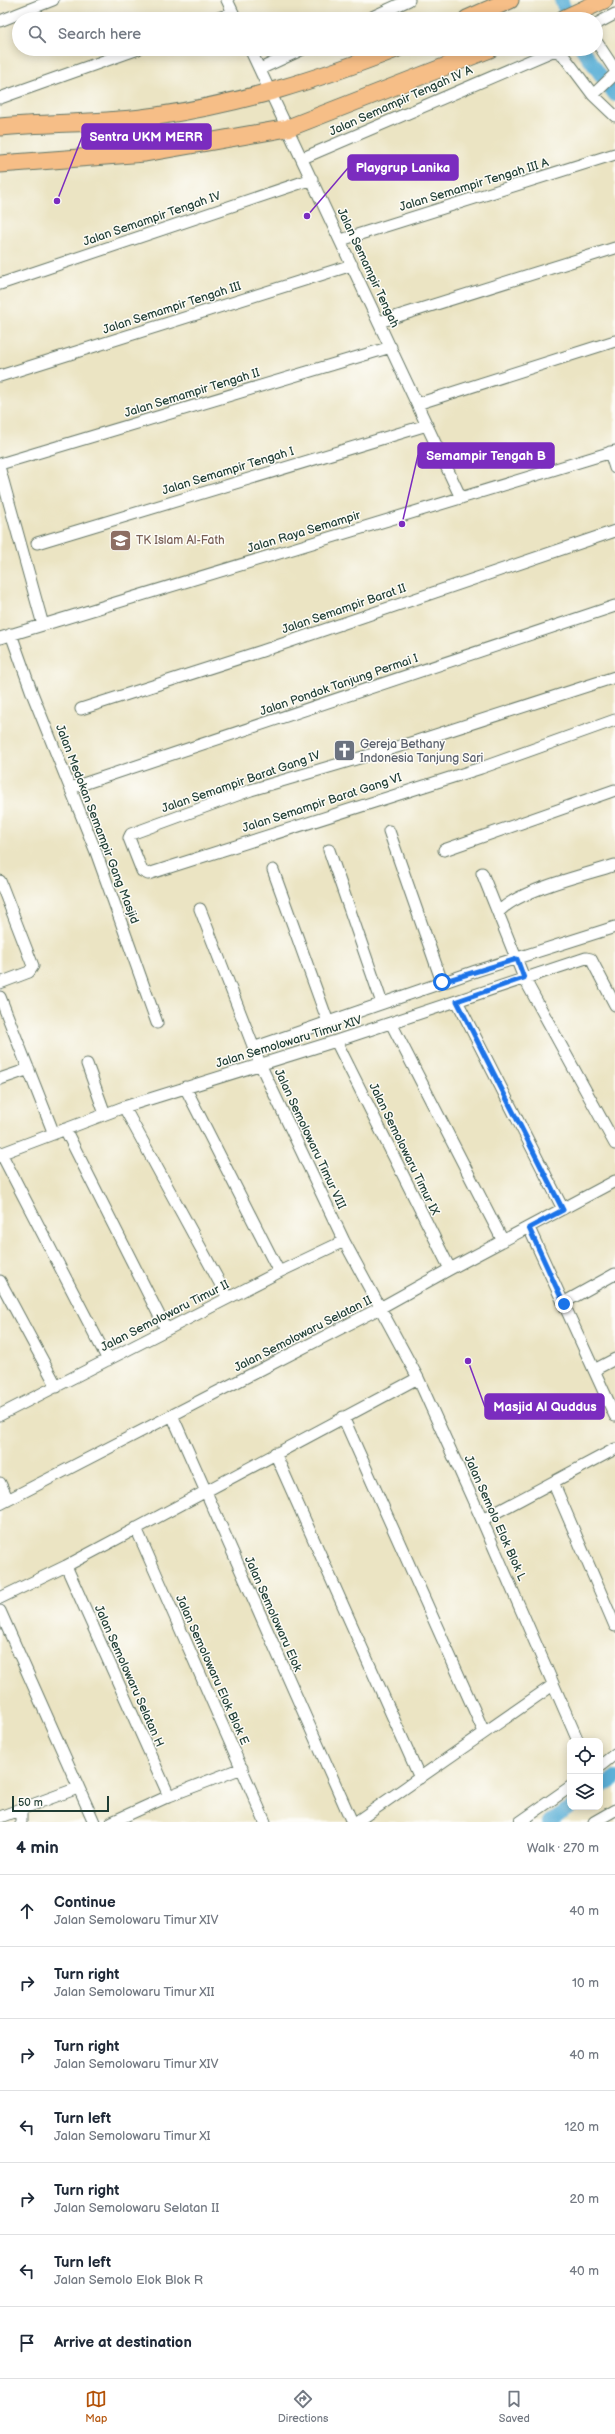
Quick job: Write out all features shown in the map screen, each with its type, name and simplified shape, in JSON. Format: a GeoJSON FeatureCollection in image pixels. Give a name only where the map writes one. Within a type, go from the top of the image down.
{"type":"FeatureCollection","features":[{"type":"Feature","properties":{"kind":"main road"},"geometry":{"type":"LineString","coordinates":[[483,12],[510,0]]}},
{"type":"Feature","properties":{"kind":"main road"},"geometry":{"type":"LineString","coordinates":[[579,12],[604,0]]}},
{"type":"Feature","properties":{"kind":"main road"},"geometry":{"type":"LineString","coordinates":[[0,127],[156,116],[271,93],[376,56]]}},
{"type":"Feature","properties":{"kind":"main road"},"geometry":{"type":"LineString","coordinates":[[0,164],[145,154],[288,128],[472,56]]}},
{"type":"Feature","properties":{"kind":"street"},"geometry":{"type":"LineString","coordinates":[[21,12],[53,0]]}},
{"type":"Feature","properties":{"kind":"street"},"geometry":{"type":"LineString","coordinates":[[227,0],[233,12]]}},
{"type":"Feature","properties":{"kind":"street"},"geometry":{"type":"LineString","coordinates":[[383,12],[409,0]]}},
{"type":"Feature","properties":{"kind":"street"},"geometry":{"type":"LineString","coordinates":[[603,20],[615,14]]}},
{"type":"Feature","properties":{"kind":"street"},"geometry":{"type":"LineString","coordinates":[[0,20],[12,15]]}},
{"type":"Feature","properties":{"kind":"street"},"geometry":{"type":"LineString","coordinates":[[603,53],[614,73],[594,93],[615,116]]}},
{"type":"Feature","properties":{"kind":"street"},"geometry":{"type":"LineString","coordinates":[[0,98],[118,56]]}},
{"type":"Feature","properties":{"kind":"street","name":"Jalan Semampir Tengah"},"geometry":{"type":"LineString","coordinates":[[254,56],[303,158],[461,498]]}},
{"type":"Feature","properties":{"kind":"street"},"geometry":{"type":"LineString","coordinates":[[260,69],[288,56]]}},
{"type":"Feature","properties":{"kind":"street","name":"Jalan Semampir Tengah IV A"},"geometry":{"type":"LineString","coordinates":[[303,158],[540,56]]}},
{"type":"Feature","properties":{"kind":"street","name":"Jalan Semampir Tengah IV A"},"geometry":{"type":"LineString","coordinates":[[564,56],[594,93]]}},
{"type":"Feature","properties":{"kind":"street","name":"Jalan Semampir Tengah III A"},"geometry":{"type":"LineString","coordinates":[[341,240],[615,154]]}},
{"type":"Feature","properties":{"kind":"street","name":"Jalan Semampir Tengah IV"},"geometry":{"type":"LineString","coordinates":[[0,284],[312,179]]}},
{"type":"Feature","properties":{"kind":"street"},"geometry":{"type":"LineString","coordinates":[[379,322],[615,248]]}},
{"type":"Feature","properties":{"kind":"street","name":"Jalan Semampir Tengah III"},"geometry":{"type":"LineString","coordinates":[[0,376],[352,265]]}},
{"type":"Feature","properties":{"kind":"street"},"geometry":{"type":"LineString","coordinates":[[417,404],[615,341]]}},
{"type":"Feature","properties":{"kind":"street","name":"Jalan Semampir Tengah II"},"geometry":{"type":"LineString","coordinates":[[0,464],[391,347]]}},
{"type":"Feature","properties":{"kind":"street","name":"Jalan Semampir Tengah I"},"geometry":{"type":"LineString","coordinates":[[37,543],[427,425]]}},
{"type":"Feature","properties":{"kind":"street"},"geometry":{"type":"LineString","coordinates":[[613,451],[615,468]]}},
{"type":"Feature","properties":{"kind":"street","name":"Jalan Raya Semampir"},"geometry":{"type":"LineString","coordinates":[[0,638],[613,451]]}},
{"type":"Feature","properties":{"kind":"street"},"geometry":{"type":"LineString","coordinates":[[0,470],[43,625]]}},
{"type":"Feature","properties":{"kind":"street","name":"Jalan Semampir Barat II"},"geometry":{"type":"LineString","coordinates":[[81,709],[262,651],[615,531]]}},
{"type":"Feature","properties":{"kind":"street","name":"Jalan Pondok Tanjung Permai I"},"geometry":{"type":"LineString","coordinates":[[71,788],[615,606]]}},
{"type":"Feature","properties":{"kind":"street","name":"Jalan Medokan Semampir Gang Masjid"},"geometry":{"type":"LineString","coordinates":[[11,634],[32,693],[96,852],[157,1023]]}},
{"type":"Feature","properties":{"kind":"street","name":"Jalan Semampir Barat Gang IV"},"geometry":{"type":"LineString","coordinates":[[151,873],[146,874],[142,871],[128,838],[131,834],[251,790],[417,741],[615,677]]}},
{"type":"Feature","properties":{"kind":"street","name":"Jalan Semampir Barat Gang VI"},"geometry":{"type":"LineString","coordinates":[[151,873],[481,768],[615,720]]}},
{"type":"Feature","properties":{"kind":"street"},"geometry":{"type":"LineString","coordinates":[[444,850],[615,790]]}},
{"type":"Feature","properties":{"kind":"street"},"geometry":{"type":"LineString","coordinates":[[389,831],[442,982]]}},
{"type":"Feature","properties":{"kind":"street"},"geometry":{"type":"LineString","coordinates":[[329,850],[382,1003]]}},
{"type":"Feature","properties":{"kind":"street"},"geometry":{"type":"LineString","coordinates":[[498,913],[508,902],[560,882],[615,865]]}},
{"type":"Feature","properties":{"kind":"street"},"geometry":{"type":"LineString","coordinates":[[273,870],[328,1022]]}},
{"type":"Feature","properties":{"kind":"street"},"geometry":{"type":"LineString","coordinates":[[482,873],[524,978],[615,1144]]}},
{"type":"Feature","properties":{"kind":"street"},"geometry":{"type":"LineString","coordinates":[[0,880],[34,966],[30,972],[0,983]]}},
{"type":"Feature","properties":{"kind":"street","name":"Jalan Semolowaru Timur VIII"},"geometry":{"type":"LineString","coordinates":[[200,910],[260,1064],[344,1241],[380,1308]]}},
{"type":"Feature","properties":{"kind":"street","name":"Jalan Semolowaru Timur XIV"},"geometry":{"type":"LineString","coordinates":[[253,1048],[442,982],[615,928]]}},
{"type":"Feature","properties":{"kind":"street","name":"Jalan Semolowaru Timur XIV"},"geometry":{"type":"LineString","coordinates":[[0,1154],[124,1107],[336,1041],[586,958],[591,959],[615,1005]]}},
{"type":"Feature","properties":{"kind":"street"},"geometry":{"type":"LineString","coordinates":[[0,996],[54,1134]]}},
{"type":"Feature","properties":{"kind":"street"},"geometry":{"type":"LineString","coordinates":[[457,1001],[563,1210]]}},
{"type":"Feature","properties":{"kind":"street"},"geometry":{"type":"LineString","coordinates":[[391,1023],[503,1241]]}},
{"type":"Feature","properties":{"kind":"street","name":"Jalan Semolowaru Timur IX"},"geometry":{"type":"LineString","coordinates":[[336,1041],[450,1269]]}},
{"type":"Feature","properties":{"kind":"street"},"geometry":{"type":"LineString","coordinates":[[87,1064],[106,1114]]}},
{"type":"Feature","properties":{"kind":"street"},"geometry":{"type":"LineString","coordinates":[[0,1079],[29,1069]]}},
{"type":"Feature","properties":{"kind":"street"},"geometry":{"type":"LineString","coordinates":[[184,1088],[278,1272]]}},
{"type":"Feature","properties":{"kind":"street"},"geometry":{"type":"LineString","coordinates":[[124,1107],[228,1298]]}},
{"type":"Feature","properties":{"kind":"street"},"geometry":{"type":"LineString","coordinates":[[65,1129],[166,1329]]}},
{"type":"Feature","properties":{"kind":"street"},"geometry":{"type":"LineString","coordinates":[[0,1154],[108,1360]]}},
{"type":"Feature","properties":{"kind":"street","name":"Jalan Semolowaru Selatan II"},"geometry":{"type":"LineString","coordinates":[[4,1502],[380,1308],[615,1181]]}},
{"type":"Feature","properties":{"kind":"street"},"geometry":{"type":"LineString","coordinates":[[529,1228],[615,1416]]}},
{"type":"Feature","properties":{"kind":"street","name":"Jalan Semolowaru Timur II"},"geometry":{"type":"LineString","coordinates":[[0,1415],[278,1272],[344,1241]]}},
{"type":"Feature","properties":{"kind":"street"},"geometry":{"type":"LineString","coordinates":[[564,1304],[615,1274]]}},
{"type":"Feature","properties":{"kind":"street"},"geometry":{"type":"LineString","coordinates":[[0,1281],[57,1387]]}},
{"type":"Feature","properties":{"kind":"street","name":"Jalan Semolo Elok Blok L"},"geometry":{"type":"LineString","coordinates":[[380,1308],[418,1378],[482,1520],[577,1738]]}},
{"type":"Feature","properties":{"kind":"street"},"geometry":{"type":"LineString","coordinates":[[594,1370],[615,1359]]}},
{"type":"Feature","properties":{"kind":"street"},"geometry":{"type":"LineString","coordinates":[[0,1598],[66,1566],[418,1378]]}},
{"type":"Feature","properties":{"kind":"street","name":"Jalan Semolowaru Elok"},"geometry":{"type":"LineString","coordinates":[[172,1415],[204,1491],[352,1822]]}},
{"type":"Feature","properties":{"kind":"street"},"geometry":{"type":"LineString","coordinates":[[343,1417],[484,1732]]}},
{"type":"Feature","properties":{"kind":"street"},"geometry":{"type":"LineString","coordinates":[[482,1520],[615,1449]]}},
{"type":"Feature","properties":{"kind":"street"},"geometry":{"type":"LineString","coordinates":[[274,1454],[420,1778]]}},
{"type":"Feature","properties":{"kind":"street"},"geometry":{"type":"LineString","coordinates":[[552,1482],[615,1626]]}},
{"type":"Feature","properties":{"kind":"street"},"geometry":{"type":"LineString","coordinates":[[0,1483],[4,1502]]}},
{"type":"Feature","properties":{"kind":"street","name":"Jalan Semolowaru Elok Blok E"},"geometry":{"type":"LineString","coordinates":[[136,1528],[265,1822]]}},
{"type":"Feature","properties":{"kind":"street","name":"Jalan Semolowaru Selatan H"},"geometry":{"type":"LineString","coordinates":[[66,1566],[169,1796]]}},
{"type":"Feature","properties":{"kind":"street"},"geometry":{"type":"LineString","coordinates":[[0,1612],[94,1822]]}},
{"type":"Feature","properties":{"kind":"street"},"geometry":{"type":"LineString","coordinates":[[356,1822],[553,1685]]}},
{"type":"Feature","properties":{"kind":"street"},"geometry":{"type":"LineString","coordinates":[[603,1764],[615,1754]]}},
{"type":"Feature","properties":{"kind":"street"},"geometry":{"type":"LineString","coordinates":[[112,1822],[169,1796],[242,1768]]}},
{"type":"Feature","properties":{"kind":"street"},"geometry":{"type":"LineString","coordinates":[[0,1817],[78,1788]]}},
{"type":"Feature","properties":{"kind":"street"},"geometry":{"type":"LineString","coordinates":[[520,1822],[567,1789]]}},
{"type":"Feature","properties":{"kind":"street"},"geometry":{"type":"LineString","coordinates":[[21,1809],[21,1822]]}},
{"type":"Feature","properties":{"kind":"street"},"geometry":{"type":"LineString","coordinates":[[594,1822],[615,1810]]}},
{"type":"Feature","properties":{"kind":"waterway"},"geometry":{"type":"LineString","coordinates":[[561,0],[566,12]]}},
{"type":"Feature","properties":{"kind":"waterway"},"geometry":{"type":"LineString","coordinates":[[587,56],[615,95]]}},
{"type":"Feature","properties":{"kind":"waterway"},"geometry":{"type":"LineString","coordinates":[[603,1786],[615,1778]]}},
{"type":"Feature","properties":{"kind":"waterway"},"geometry":{"type":"LineString","coordinates":[[549,1822],[567,1810]]}},
{"type":"Feature","properties":{"kind":"place","name":"Sentra UKM MERR"},"geometry":{"type":"Point","coordinates":[57,201]}},
{"type":"Feature","properties":{"kind":"place","name":"Playgrup Lanika"},"geometry":{"type":"Point","coordinates":[307,216]}},
{"type":"Feature","properties":{"kind":"place","name":"Semampir Tengah B"},"geometry":{"type":"Point","coordinates":[402,524]}},
{"type":"Feature","properties":{"kind":"place","name":"TK Islam Al-Fath"},"geometry":{"type":"Point","coordinates":[120,540]}},
{"type":"Feature","properties":{"kind":"place","name":"Gereja Bethany Indonesia Tanjung Sari"},"geometry":{"type":"Point","coordinates":[345,751]}},
{"type":"Feature","properties":{"kind":"place","name":"Masjid Al Quddus"},"geometry":{"type":"Point","coordinates":[468,1361]}},
{"type":"Feature","properties":{"kind":"route"},"geometry":{"type":"LineString","coordinates":[[442,982],[517,959],[524,978],[457,1001],[563,1210],[529,1228],[564,1304]]}}]}
